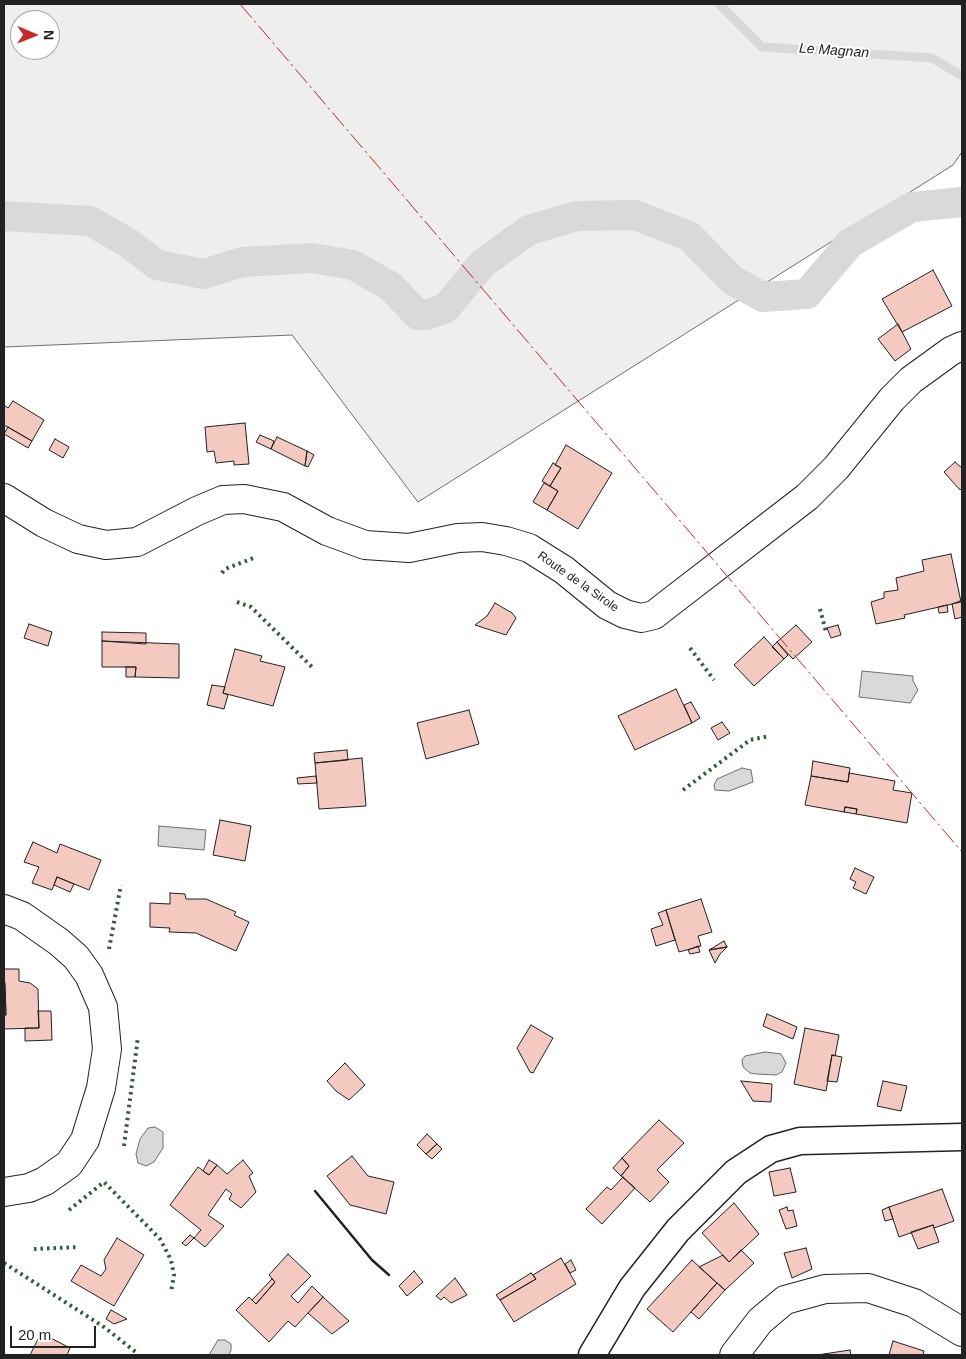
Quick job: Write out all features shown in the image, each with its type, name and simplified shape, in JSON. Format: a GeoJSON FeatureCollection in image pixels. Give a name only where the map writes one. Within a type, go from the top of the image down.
{"type":"FeatureCollection","features":[{"type":"Feature","properties":{"kind":"street","name":"Route de la Sirole"},"geometry":{"type":"LineString","coordinates":[[4,498],[44,523],[78,539],[106,545],[137,542],[197,511],[223,500],[244,499],[283,507],[327,531],[365,545],[409,548],[458,538],[482,537],[506,541],[529,548],[564,570],[606,605],[624,614],[641,618],[654,615],[800,503],[836,468],[892,399],[911,380],[951,351],[962,346]]}},
{"type":"Feature","properties":{"kind":"street"},"geometry":{"type":"LineString","coordinates":[[4,909],[22,916],[59,942],[76,957],[89,975],[103,1007],[107,1049],[101,1088],[85,1140],[69,1164],[45,1181],[29,1188],[4,1192]]}},
{"type":"Feature","properties":{"kind":"street"},"geometry":{"type":"LineString","coordinates":[[592,1355],[632,1288],[678,1230],[736,1172],[771,1149],[800,1140],[962,1138]]}},
{"type":"Feature","properties":{"kind":"street"},"geometry":{"type":"LineString","coordinates":[[734,1355],[760,1321],[785,1300],[825,1289],[868,1288],[914,1303],[962,1332]]}},
{"type":"Feature","properties":{"kind":"shaded area"},"geometry":{"type":"Polygon","coordinates":[[[4,4],[962,4],[962,152],[953,165],[418,502],[292,335],[4,347],[4,4]]]}},
{"type":"Feature","properties":{"kind":"shaded area"},"geometry":{"type":"Polygon","coordinates":[[[862,671],[913,676],[913,681],[918,690],[910,703],[859,697],[862,671]]]}},
{"type":"Feature","properties":{"kind":"shaded area"},"geometry":{"type":"Polygon","coordinates":[[[742,768],[751,770],[753,782],[729,791],[715,790],[714,785],[717,779],[742,768]]]}},
{"type":"Feature","properties":{"kind":"shaded area"},"geometry":{"type":"Polygon","coordinates":[[[159,826],[206,830],[204,850],[158,846],[159,826]]]}},
{"type":"Feature","properties":{"kind":"shaded area"},"geometry":{"type":"Polygon","coordinates":[[[765,1052],[781,1054],[786,1063],[782,1072],[776,1075],[756,1074],[750,1073],[743,1067],[742,1060],[745,1056],[765,1052]]]}},
{"type":"Feature","properties":{"kind":"shaded area"},"geometry":{"type":"Polygon","coordinates":[[[155,1127],[163,1132],[163,1148],[154,1162],[146,1166],[138,1163],[136,1154],[140,1139],[148,1128],[155,1127]]]}},
{"type":"Feature","properties":{"kind":"shaded area"},"geometry":{"type":"Polygon","coordinates":[[[218,1340],[225,1340],[231,1344],[229,1355],[209,1355],[218,1340]]]}},
{"type":"Feature","properties":{"kind":"building"},"geometry":{"type":"Polygon","coordinates":[[[933,270],[952,306],[902,332],[882,299],[933,270]]]}},
{"type":"Feature","properties":{"kind":"building"},"geometry":{"type":"Polygon","coordinates":[[[898,324],[911,349],[895,361],[878,339],[898,324]]]}},
{"type":"Feature","properties":{"kind":"building"},"geometry":{"type":"Polygon","coordinates":[[[13,401],[44,420],[32,441],[4,425],[4,405],[8,408],[13,401]]]}},
{"type":"Feature","properties":{"kind":"building"},"geometry":{"type":"Polygon","coordinates":[[[245,423],[249,464],[234,465],[234,461],[216,463],[214,451],[207,452],[205,427],[245,423]]]}},
{"type":"Feature","properties":{"kind":"building"},"geometry":{"type":"Polygon","coordinates":[[[8,427],[32,441],[28,448],[4,434],[8,427]]]}},
{"type":"Feature","properties":{"kind":"building"},"geometry":{"type":"Polygon","coordinates":[[[260,435],[274,441],[271,449],[256,442],[260,435]]]}},
{"type":"Feature","properties":{"kind":"building"},"geometry":{"type":"Polygon","coordinates":[[[277,437],[307,451],[305,466],[271,449],[277,437]]]}},
{"type":"Feature","properties":{"kind":"building"},"geometry":{"type":"Polygon","coordinates":[[[55,439],[69,447],[63,458],[49,450],[55,439]]]}},
{"type":"Feature","properties":{"kind":"building"},"geometry":{"type":"Polygon","coordinates":[[[566,445],[612,473],[578,529],[547,510],[558,491],[550,486],[561,468],[555,465],[566,445]]]}},
{"type":"Feature","properties":{"kind":"building"},"geometry":{"type":"Polygon","coordinates":[[[307,451],[314,455],[308,467],[305,466],[307,451]]]}},
{"type":"Feature","properties":{"kind":"building"},"geometry":{"type":"Polygon","coordinates":[[[955,462],[962,468],[962,488],[960,490],[944,472],[955,462]]]}},
{"type":"Feature","properties":{"kind":"building"},"geometry":{"type":"Polygon","coordinates":[[[553,463],[561,468],[550,486],[542,481],[553,463]]]}},
{"type":"Feature","properties":{"kind":"building"},"geometry":{"type":"Polygon","coordinates":[[[544,483],[558,491],[547,510],[533,502],[544,483]]]}},
{"type":"Feature","properties":{"kind":"building"},"geometry":{"type":"Polygon","coordinates":[[[951,554],[961,602],[904,615],[905,618],[876,624],[871,602],[884,598],[884,592],[898,590],[896,578],[924,571],[922,560],[951,554]]]}},
{"type":"Feature","properties":{"kind":"building"},"geometry":{"type":"Polygon","coordinates":[[[962,601],[962,617],[955,619],[952,604],[962,601]]]}},
{"type":"Feature","properties":{"kind":"building"},"geometry":{"type":"Polygon","coordinates":[[[495,603],[512,613],[516,618],[506,635],[475,625],[487,616],[495,603]]]}},
{"type":"Feature","properties":{"kind":"building"},"geometry":{"type":"Polygon","coordinates":[[[947,605],[948,612],[939,613],[938,607],[947,605]]]}},
{"type":"Feature","properties":{"kind":"building"},"geometry":{"type":"Polygon","coordinates":[[[29,624],[52,632],[48,646],[24,638],[29,624]]]}},
{"type":"Feature","properties":{"kind":"building"},"geometry":{"type":"Polygon","coordinates":[[[796,625],[812,642],[793,659],[777,642],[796,625]]]}},
{"type":"Feature","properties":{"kind":"building"},"geometry":{"type":"Polygon","coordinates":[[[838,625],[841,635],[831,638],[827,628],[838,625]]]}},
{"type":"Feature","properties":{"kind":"building"},"geometry":{"type":"Polygon","coordinates":[[[102,632],[146,633],[146,644],[102,641],[102,632]]]}},
{"type":"Feature","properties":{"kind":"building"},"geometry":{"type":"Polygon","coordinates":[[[764,637],[784,659],[754,686],[734,665],[764,637]]]}},
{"type":"Feature","properties":{"kind":"building"},"geometry":{"type":"Polygon","coordinates":[[[102,641],[179,644],[179,678],[135,677],[136,667],[102,667],[102,641]]]}},
{"type":"Feature","properties":{"kind":"building"},"geometry":{"type":"Polygon","coordinates":[[[777,642],[788,655],[784,659],[772,647],[777,642]]]}},
{"type":"Feature","properties":{"kind":"building"},"geometry":{"type":"Polygon","coordinates":[[[235,649],[262,656],[260,661],[285,667],[273,706],[223,693],[235,649]]]}},
{"type":"Feature","properties":{"kind":"building"},"geometry":{"type":"Polygon","coordinates":[[[126,667],[136,667],[135,677],[126,677],[126,667]]]}},
{"type":"Feature","properties":{"kind":"building"},"geometry":{"type":"Polygon","coordinates":[[[212,685],[225,687],[223,693],[228,695],[224,709],[207,705],[212,685]]]}},
{"type":"Feature","properties":{"kind":"building"},"geometry":{"type":"Polygon","coordinates":[[[676,689],[692,723],[635,750],[618,716],[676,689]]]}},
{"type":"Feature","properties":{"kind":"building"},"geometry":{"type":"Polygon","coordinates":[[[691,702],[700,718],[692,723],[684,705],[691,702]]]}},
{"type":"Feature","properties":{"kind":"building"},"geometry":{"type":"Polygon","coordinates":[[[469,710],[479,744],[426,759],[417,723],[469,710]]]}},
{"type":"Feature","properties":{"kind":"building"},"geometry":{"type":"Polygon","coordinates":[[[722,722],[730,733],[718,740],[711,728],[722,722]]]}},
{"type":"Feature","properties":{"kind":"building"},"geometry":{"type":"Polygon","coordinates":[[[347,750],[348,760],[315,763],[314,753],[347,750]]]}},
{"type":"Feature","properties":{"kind":"building"},"geometry":{"type":"Polygon","coordinates":[[[362,758],[366,806],[319,809],[315,763],[362,758]]]}},
{"type":"Feature","properties":{"kind":"building"},"geometry":{"type":"Polygon","coordinates":[[[813,761],[850,768],[848,782],[811,776],[813,761]]]}},
{"type":"Feature","properties":{"kind":"building"},"geometry":{"type":"Polygon","coordinates":[[[849,773],[895,781],[893,790],[912,793],[907,823],[856,814],[857,809],[845,807],[844,812],[805,805],[811,776],[848,782],[849,773]]]}},
{"type":"Feature","properties":{"kind":"building"},"geometry":{"type":"Polygon","coordinates":[[[316,776],[317,783],[298,784],[297,778],[316,776]]]}},
{"type":"Feature","properties":{"kind":"building"},"geometry":{"type":"Polygon","coordinates":[[[845,807],[857,809],[856,814],[844,812],[845,807]]]}},
{"type":"Feature","properties":{"kind":"building"},"geometry":{"type":"Polygon","coordinates":[[[220,820],[251,826],[245,861],[213,855],[220,820]]]}},
{"type":"Feature","properties":{"kind":"building"},"geometry":{"type":"Polygon","coordinates":[[[33,842],[57,853],[60,844],[101,860],[89,890],[57,877],[52,890],[32,883],[39,867],[24,862],[33,842]]]}},
{"type":"Feature","properties":{"kind":"building"},"geometry":{"type":"Polygon","coordinates":[[[855,868],[874,877],[866,894],[853,888],[856,882],[850,879],[855,868]]]}},
{"type":"Feature","properties":{"kind":"building"},"geometry":{"type":"Polygon","coordinates":[[[57,877],[74,884],[70,892],[54,885],[57,877]]]}},
{"type":"Feature","properties":{"kind":"building"},"geometry":{"type":"Polygon","coordinates":[[[170,893],[185,894],[186,899],[206,899],[236,912],[234,915],[249,922],[236,951],[196,933],[169,932],[170,928],[150,927],[150,903],[170,904],[170,893]]]}},
{"type":"Feature","properties":{"kind":"building"},"geometry":{"type":"Polygon","coordinates":[[[701,899],[712,932],[698,936],[701,946],[679,952],[666,910],[701,899]]]}},
{"type":"Feature","properties":{"kind":"building"},"geometry":{"type":"Polygon","coordinates":[[[666,910],[675,940],[656,946],[651,929],[663,925],[658,913],[666,910]]]}},
{"type":"Feature","properties":{"kind":"building"},"geometry":{"type":"Polygon","coordinates":[[[724,941],[727,947],[709,950],[724,941]]]}},
{"type":"Feature","properties":{"kind":"building"},"geometry":{"type":"Polygon","coordinates":[[[698,946],[700,952],[690,954],[688,950],[698,946]]]}},
{"type":"Feature","properties":{"kind":"building"},"geometry":{"type":"Polygon","coordinates":[[[727,947],[720,954],[715,963],[709,950],[727,947]]]}},
{"type":"Feature","properties":{"kind":"building"},"geometry":{"type":"Polygon","coordinates":[[[4,969],[19,969],[19,981],[30,983],[38,989],[39,1028],[4,1029],[4,1015],[6,1015],[4,969]]]}},
{"type":"Feature","properties":{"kind":"building"},"geometry":{"type":"Polygon","coordinates":[[[5,983],[6,1015],[4,1015],[5,983]]]}},
{"type":"Feature","properties":{"kind":"building"},"geometry":{"type":"Polygon","coordinates":[[[38,1011],[51,1011],[52,1040],[25,1041],[25,1028],[39,1028],[38,1011]]]}},
{"type":"Feature","properties":{"kind":"building"},"geometry":{"type":"Polygon","coordinates":[[[767,1014],[797,1027],[793,1039],[763,1026],[767,1014]]]}},
{"type":"Feature","properties":{"kind":"building"},"geometry":{"type":"Polygon","coordinates":[[[531,1025],[553,1038],[533,1073],[530,1072],[517,1048],[531,1025]]]}},
{"type":"Feature","properties":{"kind":"building"},"geometry":{"type":"Polygon","coordinates":[[[805,1028],[839,1035],[835,1056],[832,1055],[826,1091],[794,1084],[805,1028]]]}},
{"type":"Feature","properties":{"kind":"building"},"geometry":{"type":"Polygon","coordinates":[[[832,1055],[842,1057],[837,1082],[827,1081],[832,1055]]]}},
{"type":"Feature","properties":{"kind":"building"},"geometry":{"type":"Polygon","coordinates":[[[345,1063],[365,1085],[349,1100],[336,1091],[327,1081],[345,1063]]]}},
{"type":"Feature","properties":{"kind":"building"},"geometry":{"type":"Polygon","coordinates":[[[741,1081],[772,1084],[771,1102],[753,1101],[741,1081]]]}},
{"type":"Feature","properties":{"kind":"building"},"geometry":{"type":"Polygon","coordinates":[[[883,1081],[907,1086],[901,1111],[877,1106],[883,1081]]]}},
{"type":"Feature","properties":{"kind":"building"},"geometry":{"type":"Polygon","coordinates":[[[659,1120],[684,1143],[657,1170],[669,1182],[650,1202],[621,1176],[629,1166],[622,1158],[659,1120]]]}},
{"type":"Feature","properties":{"kind":"building"},"geometry":{"type":"Polygon","coordinates":[[[427,1134],[437,1144],[426,1154],[417,1145],[427,1134]]]}},
{"type":"Feature","properties":{"kind":"building"},"geometry":{"type":"Polygon","coordinates":[[[437,1144],[442,1149],[432,1159],[426,1154],[437,1144]]]}},
{"type":"Feature","properties":{"kind":"building"},"geometry":{"type":"Polygon","coordinates":[[[352,1156],[368,1176],[394,1182],[386,1214],[350,1205],[327,1176],[352,1156]]]}},
{"type":"Feature","properties":{"kind":"building"},"geometry":{"type":"Polygon","coordinates":[[[622,1158],[629,1166],[621,1176],[613,1168],[622,1158]]]}},
{"type":"Feature","properties":{"kind":"building"},"geometry":{"type":"Polygon","coordinates":[[[209,1160],[217,1165],[209,1175],[203,1171],[209,1160]]]}},
{"type":"Feature","properties":{"kind":"building"},"geometry":{"type":"Polygon","coordinates":[[[243,1160],[253,1173],[249,1176],[256,1192],[241,1208],[229,1199],[232,1194],[226,1189],[208,1215],[224,1226],[205,1247],[194,1238],[201,1230],[170,1205],[198,1167],[209,1175],[217,1165],[227,1174],[243,1160]]]}},
{"type":"Feature","properties":{"kind":"building"},"geometry":{"type":"Polygon","coordinates":[[[790,1168],[796,1192],[774,1196],[769,1172],[790,1168]]]}},
{"type":"Feature","properties":{"kind":"building"},"geometry":{"type":"Polygon","coordinates":[[[623,1177],[635,1188],[602,1224],[586,1209],[607,1187],[611,1190],[623,1177]]]}},
{"type":"Feature","properties":{"kind":"building"},"geometry":{"type":"Polygon","coordinates":[[[942,1189],[954,1221],[934,1228],[933,1225],[899,1237],[889,1207],[942,1189]]]}},
{"type":"Feature","properties":{"kind":"building"},"geometry":{"type":"Polygon","coordinates":[[[734,1203],[759,1234],[729,1262],[702,1233],[734,1203]]]}},
{"type":"Feature","properties":{"kind":"building"},"geometry":{"type":"Polygon","coordinates":[[[787,1207],[788,1211],[793,1210],[797,1226],[786,1229],[779,1210],[787,1207]]]}},
{"type":"Feature","properties":{"kind":"building"},"geometry":{"type":"Polygon","coordinates":[[[889,1207],[893,1219],[885,1221],[882,1210],[889,1207]]]}},
{"type":"Feature","properties":{"kind":"building"},"geometry":{"type":"Polygon","coordinates":[[[933,1225],[939,1242],[918,1249],[911,1232],[933,1225]]]}},
{"type":"Feature","properties":{"kind":"building"},"geometry":{"type":"Polygon","coordinates":[[[190,1235],[194,1238],[186,1246],[182,1243],[190,1235]]]}},
{"type":"Feature","properties":{"kind":"building"},"geometry":{"type":"Polygon","coordinates":[[[117,1238],[144,1255],[114,1306],[71,1281],[81,1265],[101,1276],[106,1269],[104,1260],[117,1238]]]}},
{"type":"Feature","properties":{"kind":"building"},"geometry":{"type":"Polygon","coordinates":[[[806,1248],[812,1269],[792,1278],[784,1253],[806,1248]]]}},
{"type":"Feature","properties":{"kind":"building"},"geometry":{"type":"Polygon","coordinates":[[[741,1250],[754,1263],[725,1290],[699,1267],[723,1255],[729,1262],[741,1250]]]}},
{"type":"Feature","properties":{"kind":"building"},"geometry":{"type":"Polygon","coordinates":[[[288,1254],[311,1276],[291,1296],[298,1303],[312,1286],[323,1297],[295,1327],[288,1321],[269,1342],[236,1310],[249,1297],[256,1304],[275,1282],[269,1275],[288,1254]]]}},
{"type":"Feature","properties":{"kind":"building"},"geometry":{"type":"Polygon","coordinates":[[[561,1258],[576,1284],[514,1322],[500,1300],[536,1279],[533,1275],[561,1258]]]}},
{"type":"Feature","properties":{"kind":"building"},"geometry":{"type":"Polygon","coordinates":[[[571,1260],[576,1270],[570,1273],[565,1264],[571,1260]]]}},
{"type":"Feature","properties":{"kind":"building"},"geometry":{"type":"Polygon","coordinates":[[[692,1260],[717,1283],[673,1332],[647,1309],[692,1260]]]}},
{"type":"Feature","properties":{"kind":"building"},"geometry":{"type":"Polygon","coordinates":[[[414,1271],[423,1282],[407,1296],[399,1286],[414,1271]]]}},
{"type":"Feature","properties":{"kind":"building"},"geometry":{"type":"Polygon","coordinates":[[[531,1273],[536,1279],[500,1300],[496,1295],[531,1273]]]}},
{"type":"Feature","properties":{"kind":"building"},"geometry":{"type":"Polygon","coordinates":[[[455,1278],[467,1295],[451,1303],[444,1297],[441,1300],[436,1296],[455,1278]]]}},
{"type":"Feature","properties":{"kind":"building"},"geometry":{"type":"Polygon","coordinates":[[[272,1279],[275,1282],[256,1304],[252,1300],[272,1279]]]}},
{"type":"Feature","properties":{"kind":"building"},"geometry":{"type":"Polygon","coordinates":[[[717,1283],[725,1290],[699,1319],[691,1312],[717,1283]]]}},
{"type":"Feature","properties":{"kind":"building"},"geometry":{"type":"Polygon","coordinates":[[[323,1297],[349,1321],[332,1334],[308,1313],[323,1297]]]}},
{"type":"Feature","properties":{"kind":"building"},"geometry":{"type":"Polygon","coordinates":[[[111,1310],[127,1319],[114,1324],[106,1319],[111,1310]]]}},
{"type":"Feature","properties":{"kind":"building"},"geometry":{"type":"Polygon","coordinates":[[[41,1333],[70,1348],[67,1355],[30,1355],[41,1333]]]}},
{"type":"Feature","properties":{"kind":"building"},"geometry":{"type":"Polygon","coordinates":[[[893,1341],[924,1351],[923,1355],[889,1355],[893,1341]]]}},
{"type":"Feature","properties":{"kind":"building"},"geometry":{"type":"Polygon","coordinates":[[[850,1350],[851,1355],[817,1355],[850,1350]]]}},
{"type":"Feature","properties":{"kind":"waterway","name":"Le Magnan"},"geometry":{"type":"LineString","coordinates":[[719,4],[762,47],[932,58],[962,76]]}},
{"type":"Feature","properties":{"kind":"waterway"},"geometry":{"type":"LineString","coordinates":[[4,216],[90,221],[127,242],[157,265],[204,274],[242,262],[312,258],[353,265],[390,286],[418,315],[426,315],[446,308],[483,263],[529,230],[577,216],[635,215],[689,236],[732,280],[763,297],[807,294],[850,243],[912,207],[962,202]]}},
{"type":"Feature","properties":{"kind":"hedge"},"geometry":{"type":"LineString","coordinates":[[222,573],[225,569],[256,557]]}},
{"type":"Feature","properties":{"kind":"hedge"},"geometry":{"type":"LineString","coordinates":[[237,602],[251,607],[313,668]]}},
{"type":"Feature","properties":{"kind":"hedge"},"geometry":{"type":"LineString","coordinates":[[820,609],[826,632]]}},
{"type":"Feature","properties":{"kind":"hedge"},"geometry":{"type":"LineString","coordinates":[[690,648],[714,680]]}},
{"type":"Feature","properties":{"kind":"hedge"},"geometry":{"type":"LineString","coordinates":[[683,790],[750,740],[770,736]]}},
{"type":"Feature","properties":{"kind":"hedge"},"geometry":{"type":"LineString","coordinates":[[109,949],[121,885]]}},
{"type":"Feature","properties":{"kind":"hedge"},"geometry":{"type":"LineString","coordinates":[[124,1146],[138,1037]]}},
{"type":"Feature","properties":{"kind":"hedge"},"geometry":{"type":"LineString","coordinates":[[69,1210],[104,1182],[160,1239],[171,1260],[174,1275],[171,1292]]}},
{"type":"Feature","properties":{"kind":"hedge"},"geometry":{"type":"LineString","coordinates":[[34,1249],[79,1247]]}},
{"type":"Feature","properties":{"kind":"hedge"},"geometry":{"type":"LineString","coordinates":[[4,1263],[104,1327],[137,1353]]}},
{"type":"Feature","properties":{"kind":"wall"},"geometry":{"type":"LineString","coordinates":[[315,1191],[372,1260],[389,1275]]}},
{"type":"Feature","properties":{"kind":"power"},"geometry":{"type":"LineString","coordinates":[[240,4],[962,852]]}}]}
